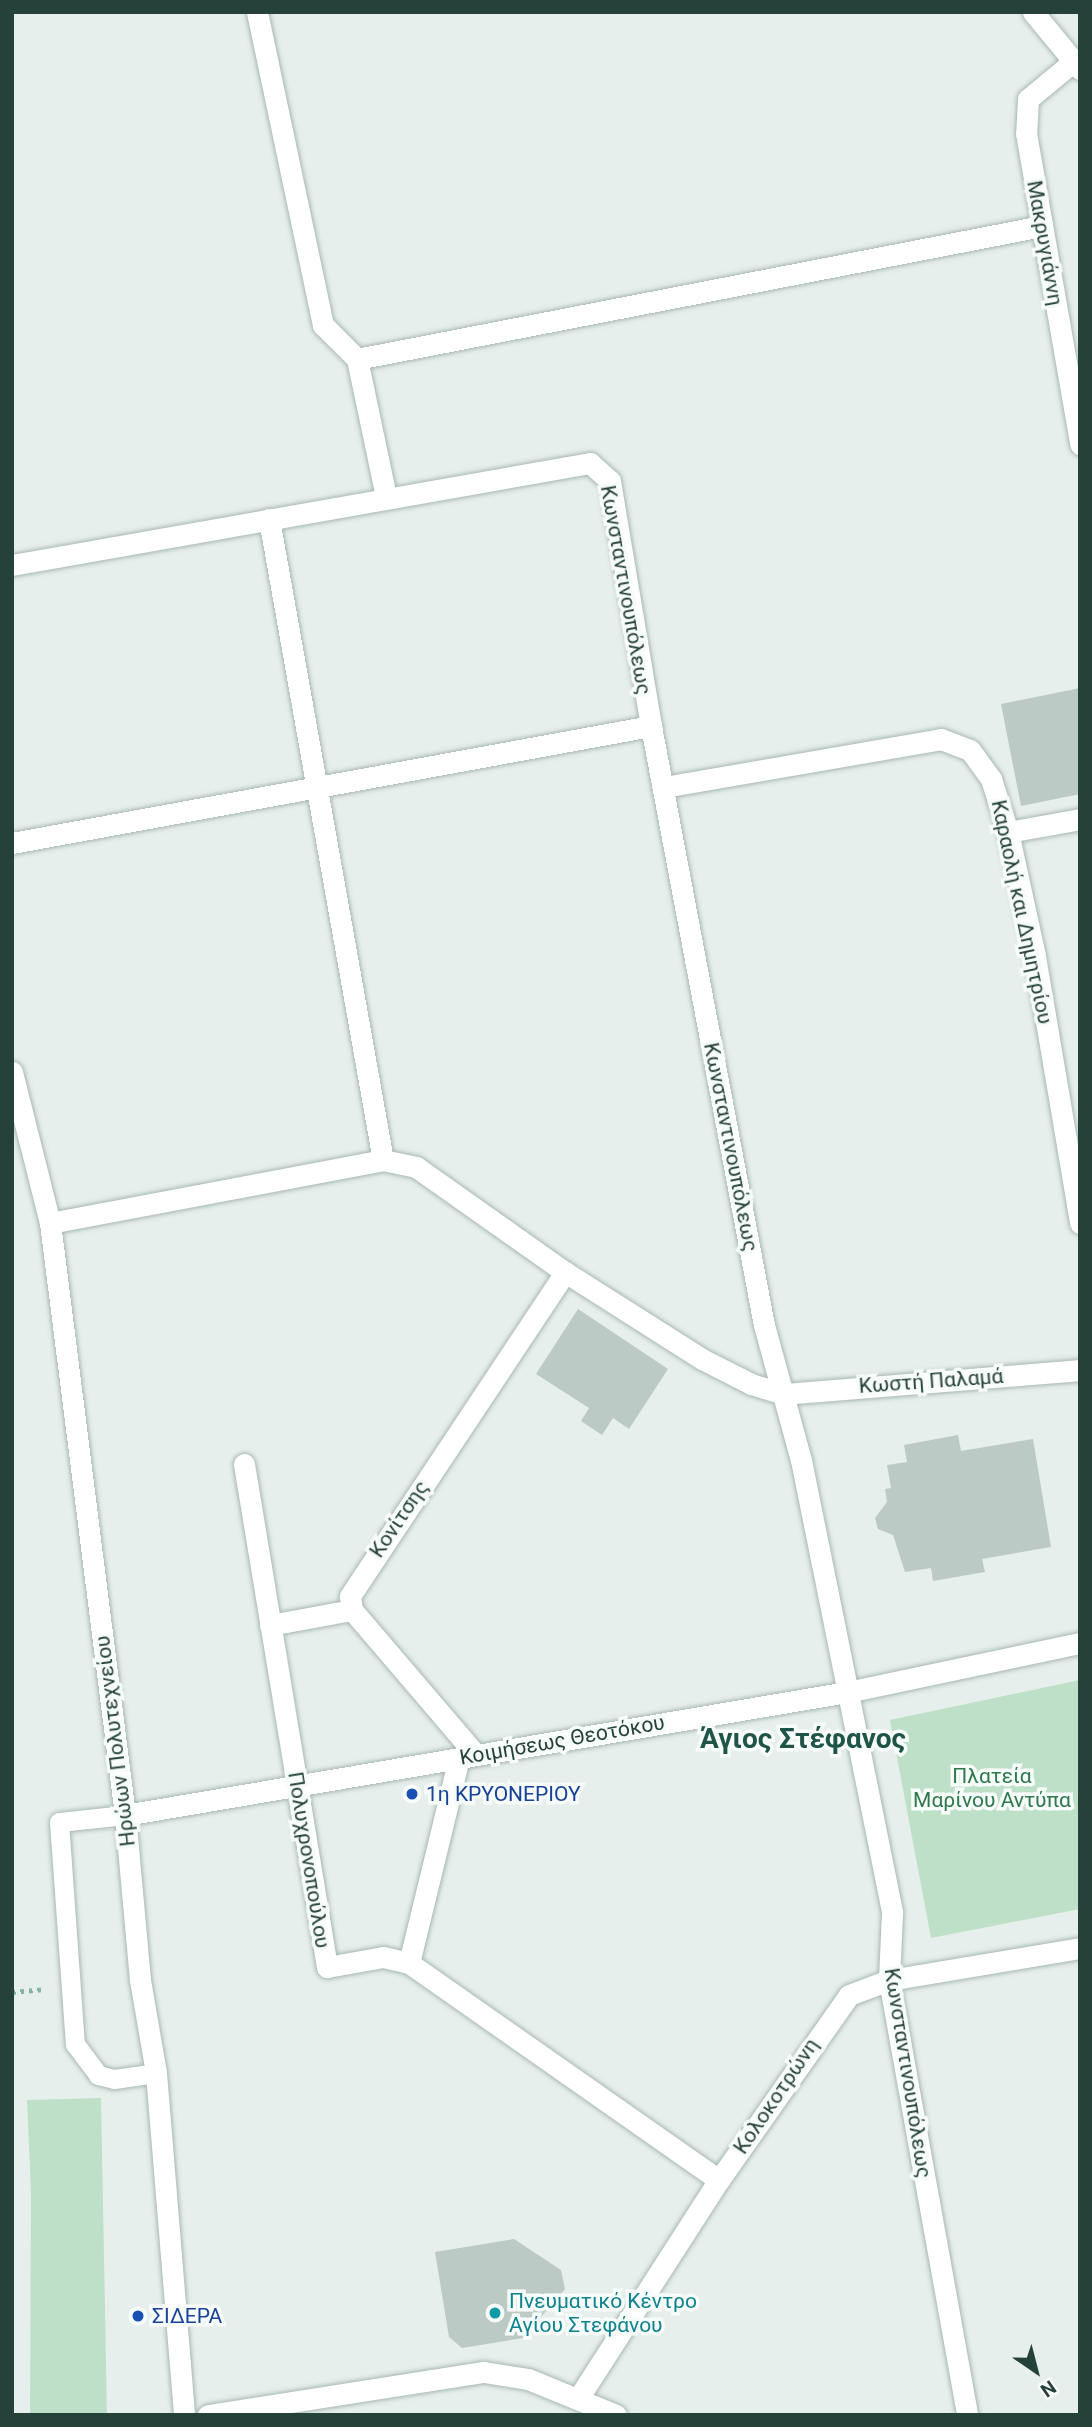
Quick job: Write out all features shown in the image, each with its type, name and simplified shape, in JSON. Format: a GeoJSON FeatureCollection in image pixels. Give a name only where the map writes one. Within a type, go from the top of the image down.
{"type":"FeatureCollection","features":[{"type":"Feature","properties":{"kind":"street"},"geometry":{"type":"LineString","coordinates":[[257,12],[323,325],[356,359],[386,496]]}},
{"type":"Feature","properties":{"kind":"street"},"geometry":{"type":"LineString","coordinates":[[1034,12],[1077,65]]}},
{"type":"Feature","properties":{"kind":"street","name":"Μακρυγιάννη"},"geometry":{"type":"LineString","coordinates":[[1077,65],[1028,99],[1026,133],[1080,444]]}},
{"type":"Feature","properties":{"kind":"street"},"geometry":{"type":"LineString","coordinates":[[356,359],[1042,226]]}},
{"type":"Feature","properties":{"kind":"street","name":"Κωνσταντινουπόλεως"},"geometry":{"type":"LineString","coordinates":[[12,565],[386,496],[590,463],[599,467],[615,499],[650,726],[664,787],[764,1325],[801,1460],[892,1913],[889,1980],[967,2415]]}},
{"type":"Feature","properties":{"kind":"street"},"geometry":{"type":"LineString","coordinates":[[269,519],[383,1160]]}},
{"type":"Feature","properties":{"kind":"street"},"geometry":{"type":"LineString","coordinates":[[12,843],[650,726]]}},
{"type":"Feature","properties":{"kind":"street","name":"Καραολή και Δημητρίου"},"geometry":{"type":"LineString","coordinates":[[664,787],[948,739],[970,750],[984,764],[1008,832],[1035,956],[1080,1223]]}},
{"type":"Feature","properties":{"kind":"street"},"geometry":{"type":"LineString","coordinates":[[1008,832],[1080,819]]}},
{"type":"Feature","properties":{"kind":"street","name":"Ηρώων Πολυτεχνείου"},"geometry":{"type":"LineString","coordinates":[[12,1072],[50,1223],[125,1815],[140,1980],[156,2073],[184,2415]]}},
{"type":"Feature","properties":{"kind":"street"},"geometry":{"type":"LineString","coordinates":[[50,1223],[383,1160],[416,1167],[565,1272],[702,1359],[751,1384],[783,1394]]}},
{"type":"Feature","properties":{"kind":"street","name":"Κονίτσης"},"geometry":{"type":"LineString","coordinates":[[352,1610],[352,1589],[565,1272]]}},
{"type":"Feature","properties":{"kind":"street","name":"Κωστή Παλαμά"},"geometry":{"type":"LineString","coordinates":[[783,1394],[1080,1370]]}},
{"type":"Feature","properties":{"kind":"street","name":"Πολυχρονοπούλου"},"geometry":{"type":"LineString","coordinates":[[244,1464],[327,1967],[383,1957],[409,1963],[719,2180]]}},
{"type":"Feature","properties":{"kind":"street"},"geometry":{"type":"LineString","coordinates":[[270,1625],[352,1610],[468,1756],[409,1963]]}},
{"type":"Feature","properties":{"kind":"street","name":"Κοιμήσεως Θεοτόκου"},"geometry":{"type":"LineString","coordinates":[[125,1815],[847,1692],[1080,1643]]}},
{"type":"Feature","properties":{"kind":"street","name":"Κολοκοτρώνη"},"geometry":{"type":"LineString","coordinates":[[579,2398],[719,2180],[836,2008],[849,1995],[889,1980],[1080,1948]]}},
{"type":"Feature","properties":{"kind":"street"},"geometry":{"type":"LineString","coordinates":[[208,2415],[484,2372],[528,2379],[617,2415]]}},
{"type":"Feature","properties":{"kind":"lane"},"geometry":{"type":"LineString","coordinates":[[125,1815],[59,1822],[75,2044],[98,2075],[114,2079],[156,2073]]}},
{"type":"Feature","properties":{"kind":"green space","name":"Πλατεία Μαρίνου Αντύπα"},"geometry":{"type":"Polygon","coordinates":[[[1080,1680],[1080,1909],[931,1938],[890,1720],[1080,1680]]]}},
{"type":"Feature","properties":{"kind":"green space"},"geometry":{"type":"Polygon","coordinates":[[[101,2098],[107,2415],[30,2415],[31,2193],[27,2100],[101,2098]]]}},
{"type":"Feature","properties":{"kind":"building"},"geometry":{"type":"Polygon","coordinates":[[[1080,688],[1080,794],[1021,806],[1001,704],[1080,688]]]}},
{"type":"Feature","properties":{"kind":"building"},"geometry":{"type":"Polygon","coordinates":[[[578,1309],[668,1369],[629,1429],[613,1418],[602,1435],[581,1421],[589,1408],[536,1374],[578,1309]]]}},
{"type":"Feature","properties":{"kind":"building"},"geometry":{"type":"Polygon","coordinates":[[[958,1435],[961,1451],[1033,1439],[1051,1547],[982,1559],[985,1572],[933,1581],[931,1568],[905,1572],[893,1535],[878,1529],[875,1518],[887,1502],[885,1489],[891,1488],[887,1465],[907,1462],[904,1445],[958,1435]]]}},
{"type":"Feature","properties":{"kind":"building","name":"Πνευματικό Κέντρο Αγίου Στεφάνου"},"geometry":{"type":"Polygon","coordinates":[[[514,2239],[561,2270],[565,2289],[523,2338],[462,2348],[449,2337],[435,2252],[514,2239]]]}},
{"type":"Feature","properties":{"kind":"place","name":"1η ΚΡΥΟΝΕΡΙΟΥ"},"geometry":{"type":"Point","coordinates":[412,1794]}},
{"type":"Feature","properties":{"kind":"place","name":"Πνευματικό Κέντρο Αγίου Στεφάνου"},"geometry":{"type":"Point","coordinates":[495,2313]}},
{"type":"Feature","properties":{"kind":"place","name":"ΣΙΔΕΡΑ"},"geometry":{"type":"Point","coordinates":[138,2316]}},
{"type":"Feature","properties":{"kind":"district","name":"Άγιος Στέφανος"},"geometry":{"type":"Point","coordinates":[803,1739]}}]}
